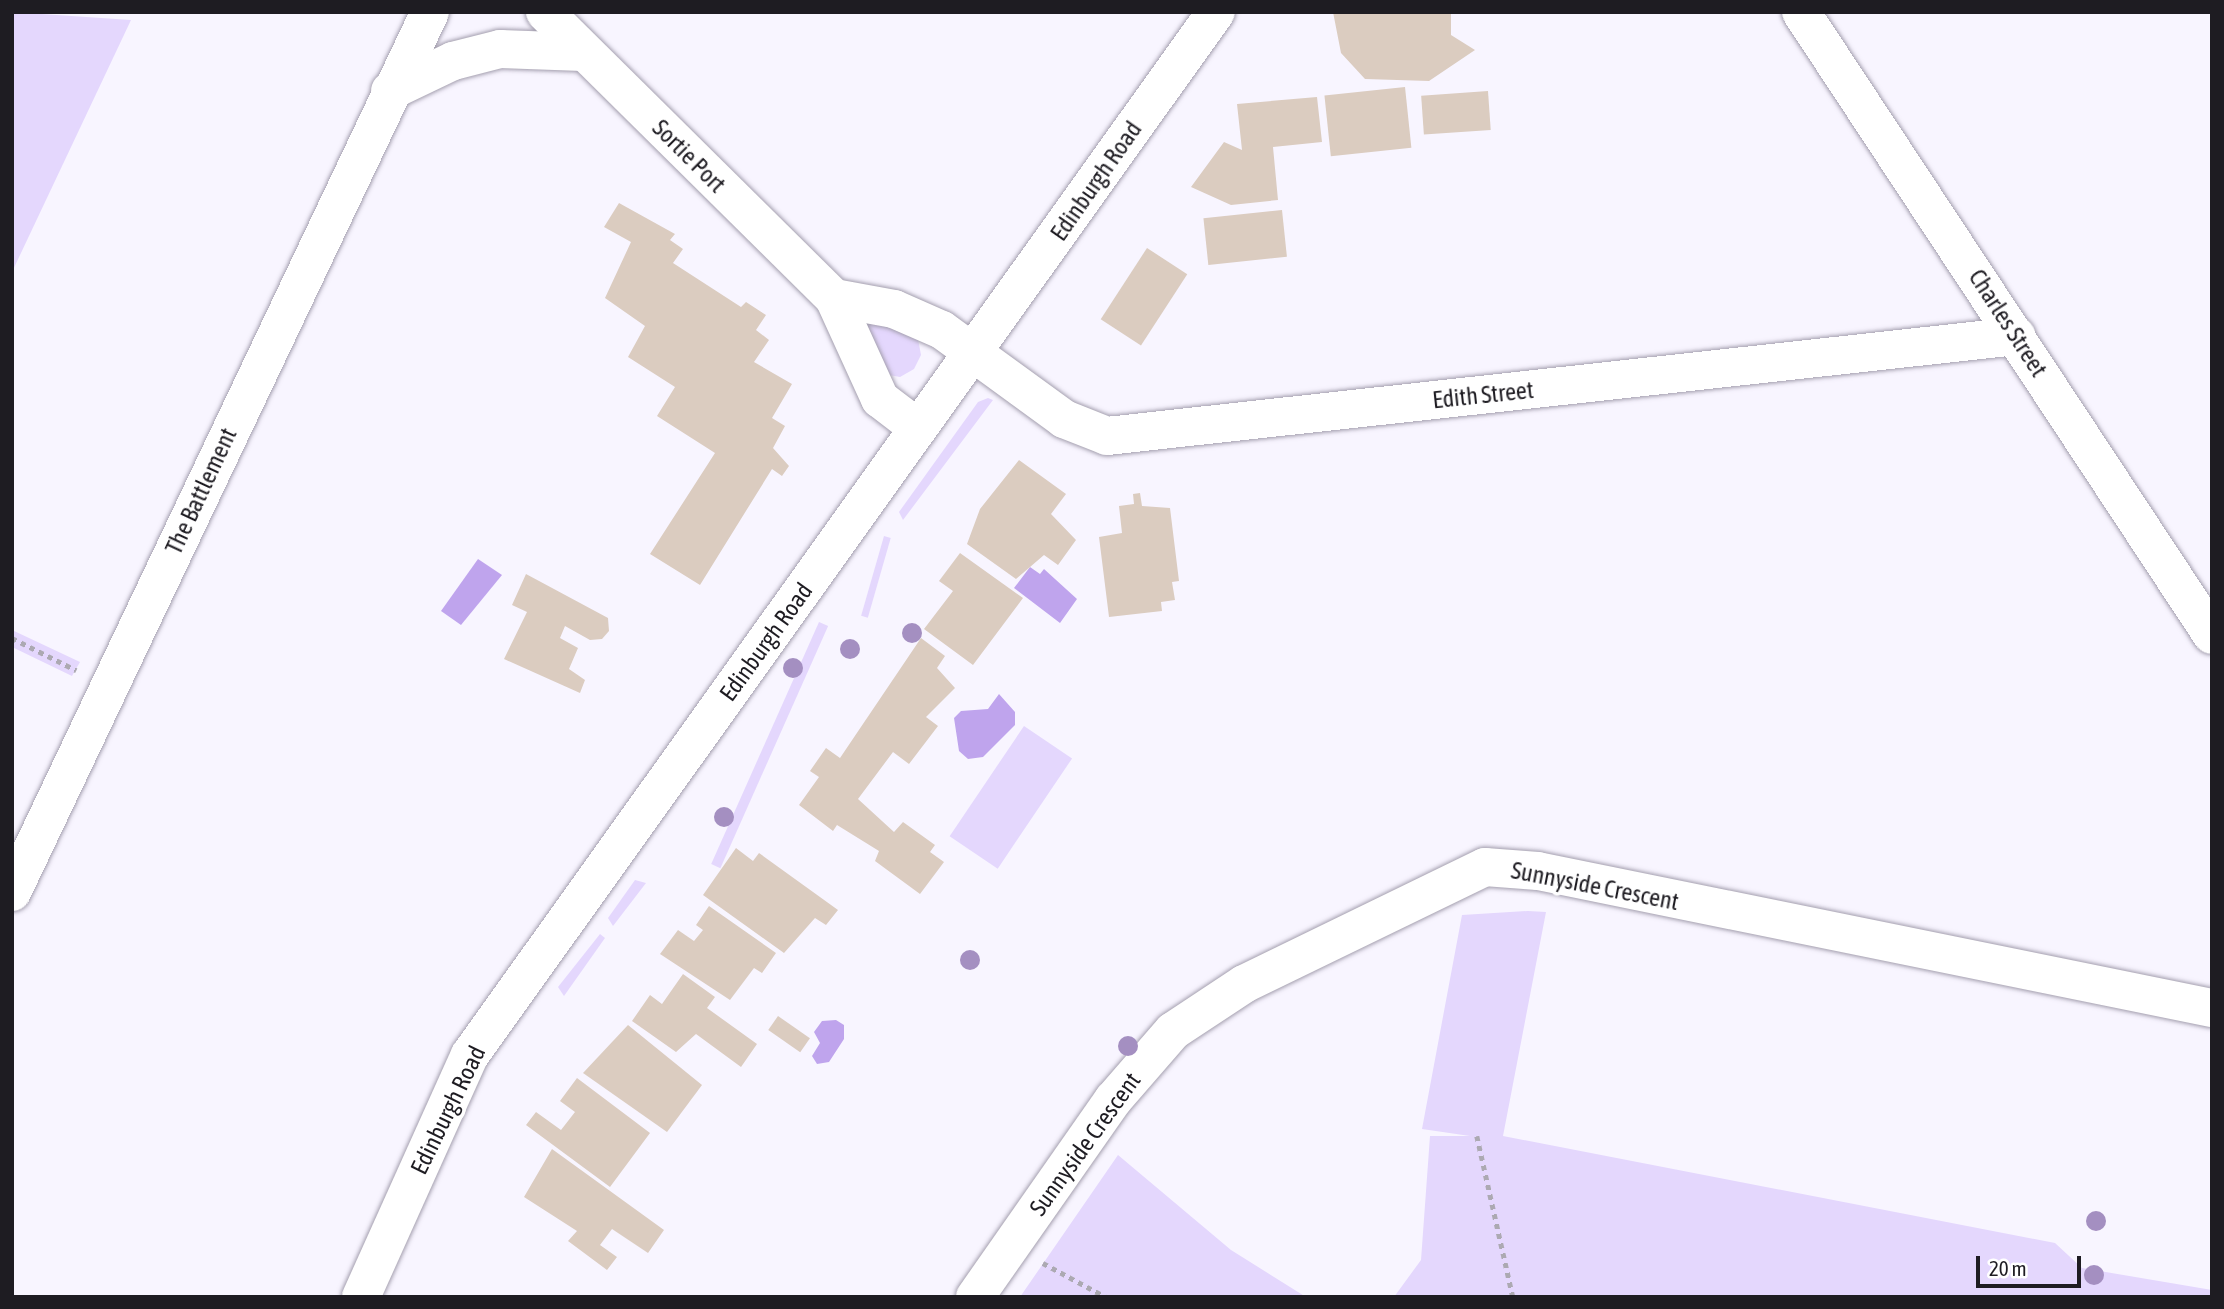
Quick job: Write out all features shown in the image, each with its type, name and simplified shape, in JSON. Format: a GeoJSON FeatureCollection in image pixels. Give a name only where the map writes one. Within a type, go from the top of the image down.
{"type":"FeatureCollection","features":[{"type":"Feature","properties":{"kind":"street","name":"The Battlement"},"geometry":{"type":"LineString","coordinates":[[12,892],[390,91],[430,12]]}},
{"type":"Feature","properties":{"kind":"street","name":"Sortie Port"},"geometry":{"type":"LineString","coordinates":[[545,12],[834,298],[874,389],[918,428]]}},
{"type":"Feature","properties":{"kind":"street","name":"Edinburgh Road"},"geometry":{"type":"LineString","coordinates":[[361,1297],[470,1055],[1216,12]]}},
{"type":"Feature","properties":{"kind":"street","name":"Charles Street"},"geometry":{"type":"LineString","coordinates":[[1801,12],[2212,635]]}},
{"type":"Feature","properties":{"kind":"street"},"geometry":{"type":"LineString","coordinates":[[390,91],[453,61],[500,49],[583,52]]}},
{"type":"Feature","properties":{"kind":"street"},"geometry":{"type":"LineString","coordinates":[[834,298],[894,309],[974,353]]}},
{"type":"Feature","properties":{"kind":"street","name":"Edith Street"},"geometry":{"type":"LineString","coordinates":[[974,353],[1064,418],[1107,436],[2017,336]]}},
{"type":"Feature","properties":{"kind":"street","name":"Sunnyside Crescent"},"geometry":{"type":"LineString","coordinates":[[975,1297],[1113,1100],[1173,1031],[1244,984],[1485,867],[1538,871],[2212,1008]]}},
{"type":"Feature","properties":{"kind":"path"},"geometry":{"type":"LineString","coordinates":[[12,638],[108,686]]}},
{"type":"Feature","properties":{"kind":"path"},"geometry":{"type":"LineString","coordinates":[[1477,1136],[1513,1297]]}},
{"type":"Feature","properties":{"kind":"path"},"geometry":{"type":"LineString","coordinates":[[1011,1246],[1107,1297]]}},
{"type":"Feature","properties":{"kind":"shaded area"},"geometry":{"type":"Polygon","coordinates":[[[12,12],[131,20],[12,272],[12,12]]]}},
{"type":"Feature","properties":{"kind":"shaded area"},"geometry":{"type":"Polygon","coordinates":[[[858,316],[918,339],[921,355],[914,369],[900,377],[884,374],[858,316]]]}},
{"type":"Feature","properties":{"kind":"shaded area"},"geometry":{"type":"Polygon","coordinates":[[[988,398],[993,400],[903,520],[899,512],[978,402],[988,398]]]}},
{"type":"Feature","properties":{"kind":"shaded area"},"geometry":{"type":"Polygon","coordinates":[[[884,536],[891,538],[868,618],[861,616],[884,536]]]}},
{"type":"Feature","properties":{"kind":"shaded area"},"geometry":{"type":"Polygon","coordinates":[[[478,559],[502,575],[461,625],[441,611],[478,559]]]}},
{"type":"Feature","properties":{"kind":"shaded area"},"geometry":{"type":"Polygon","coordinates":[[[1030,567],[1040,574],[1044,569],[1077,599],[1060,623],[1014,588],[1030,567]]]}},
{"type":"Feature","properties":{"kind":"shaded area"},"geometry":{"type":"Polygon","coordinates":[[[819,622],[828,626],[720,868],[711,864],[819,622]]]}},
{"type":"Feature","properties":{"kind":"shaded area"},"geometry":{"type":"Polygon","coordinates":[[[12,630],[80,662],[72,676],[12,647],[12,630]]]}},
{"type":"Feature","properties":{"kind":"shaded area"},"geometry":{"type":"Polygon","coordinates":[[[999,694],[1015,712],[1015,725],[983,757],[968,759],[959,751],[954,718],[961,711],[988,709],[999,694]]]}},
{"type":"Feature","properties":{"kind":"shaded area"},"geometry":{"type":"Polygon","coordinates":[[[1024,726],[1072,758],[998,869],[950,836],[1024,726]]]}},
{"type":"Feature","properties":{"kind":"shaded area"},"geometry":{"type":"Polygon","coordinates":[[[635,880],[646,883],[613,926],[608,918],[635,880]]]}},
{"type":"Feature","properties":{"kind":"shaded area"},"geometry":{"type":"Polygon","coordinates":[[[1546,912],[1503,1136],[2055,1243],[2082,1268],[2212,1290],[2212,1297],[1394,1297],[1421,1260],[1430,1136],[1470,1136],[1422,1129],[1462,915],[1546,912]]]}},
{"type":"Feature","properties":{"kind":"shaded area"},"geometry":{"type":"Polygon","coordinates":[[[600,934],[605,938],[564,996],[558,987],[600,934]]]}},
{"type":"Feature","properties":{"kind":"shaded area"},"geometry":{"type":"Polygon","coordinates":[[[836,1020],[844,1025],[844,1039],[829,1062],[817,1064],[812,1056],[820,1043],[814,1032],[822,1021],[836,1020]]]}},
{"type":"Feature","properties":{"kind":"shaded area"},"geometry":{"type":"Polygon","coordinates":[[[1118,1155],[1231,1250],[1306,1297],[1020,1297],[1118,1155]]]}},
{"type":"Feature","properties":{"kind":"building"},"geometry":{"type":"Polygon","coordinates":[[[1333,12],[1451,12],[1451,35],[1475,50],[1429,81],[1365,79],[1341,53],[1333,12]]]}},
{"type":"Feature","properties":{"kind":"building"},"geometry":{"type":"Polygon","coordinates":[[[1405,87],[1411,148],[1331,156],[1324,95],[1405,87]]]}},
{"type":"Feature","properties":{"kind":"building"},"geometry":{"type":"Polygon","coordinates":[[[1488,91],[1491,130],[1424,135],[1421,96],[1488,91]]]}},
{"type":"Feature","properties":{"kind":"building"},"geometry":{"type":"Polygon","coordinates":[[[1317,97],[1322,142],[1273,147],[1278,200],[1231,205],[1191,187],[1224,142],[1242,150],[1237,104],[1317,97]]]}},
{"type":"Feature","properties":{"kind":"building"},"geometry":{"type":"Polygon","coordinates":[[[619,203],[675,234],[670,240],[683,249],[673,263],[741,307],[746,302],[766,315],[756,330],[769,340],[754,362],[792,384],[772,418],[785,426],[773,448],[789,466],[782,476],[772,469],[700,585],[650,554],[715,453],[657,416],[675,387],[628,357],[645,326],[605,298],[631,242],[604,227],[619,203]]]}},
{"type":"Feature","properties":{"kind":"building"},"geometry":{"type":"Polygon","coordinates":[[[1282,210],[1287,257],[1208,265],[1203,218],[1282,210]]]}},
{"type":"Feature","properties":{"kind":"building"},"geometry":{"type":"Polygon","coordinates":[[[1147,248],[1187,274],[1141,345],[1101,319],[1147,248]]]}},
{"type":"Feature","properties":{"kind":"building"},"geometry":{"type":"Polygon","coordinates":[[[1019,460],[1066,494],[1051,514],[1076,540],[1058,565],[1044,555],[1016,579],[967,544],[980,509],[1019,460]]]}},
{"type":"Feature","properties":{"kind":"building"},"geometry":{"type":"Polygon","coordinates":[[[1140,493],[1142,506],[1170,508],[1179,581],[1172,582],[1175,600],[1161,602],[1162,611],[1109,617],[1099,537],[1122,533],[1119,506],[1134,504],[1133,494],[1140,493]]]}},
{"type":"Feature","properties":{"kind":"building"},"geometry":{"type":"Polygon","coordinates":[[[960,553],[1023,598],[973,665],[924,629],[953,591],[939,581],[960,553]]]}},
{"type":"Feature","properties":{"kind":"building"},"geometry":{"type":"Polygon","coordinates":[[[526,574],[608,618],[609,631],[602,639],[590,640],[565,626],[560,638],[578,648],[569,669],[585,680],[580,693],[504,659],[527,612],[512,605],[526,574]]]}},
{"type":"Feature","properties":{"kind":"building"},"geometry":{"type":"Polygon","coordinates":[[[921,638],[945,656],[937,668],[955,688],[926,717],[938,726],[909,764],[893,752],[858,799],[894,832],[903,822],[935,845],[930,852],[944,862],[920,894],[875,861],[879,851],[837,825],[833,831],[799,805],[819,777],[810,771],[826,748],[840,758],[921,638]]]}},
{"type":"Feature","properties":{"kind":"building"},"geometry":{"type":"Polygon","coordinates":[[[736,848],[753,861],[759,853],[838,910],[826,925],[815,918],[784,953],[703,895],[736,848]]]}},
{"type":"Feature","properties":{"kind":"building"},"geometry":{"type":"Polygon","coordinates":[[[709,906],[776,953],[762,973],[754,968],[730,1000],[660,954],[678,930],[694,941],[703,930],[696,925],[709,906]]]}},
{"type":"Feature","properties":{"kind":"building"},"geometry":{"type":"Polygon","coordinates":[[[683,974],[715,997],[707,1008],[757,1044],[741,1067],[696,1034],[676,1052],[632,1021],[650,995],[662,1004],[683,974]]]}},
{"type":"Feature","properties":{"kind":"building"},"geometry":{"type":"Polygon","coordinates":[[[778,1016],[810,1038],[800,1052],[768,1030],[778,1016]]]}},
{"type":"Feature","properties":{"kind":"building"},"geometry":{"type":"Polygon","coordinates":[[[628,1025],[702,1085],[667,1132],[583,1073],[628,1025]]]}},
{"type":"Feature","properties":{"kind":"building"},"geometry":{"type":"Polygon","coordinates":[[[577,1078],[650,1133],[610,1187],[526,1125],[536,1112],[561,1130],[575,1112],[560,1101],[577,1078]]]}},
{"type":"Feature","properties":{"kind":"building"},"geometry":{"type":"Polygon","coordinates":[[[552,1149],[664,1230],[648,1253],[612,1229],[600,1245],[617,1257],[607,1270],[568,1241],[577,1231],[524,1197],[552,1149]]]}}]}
